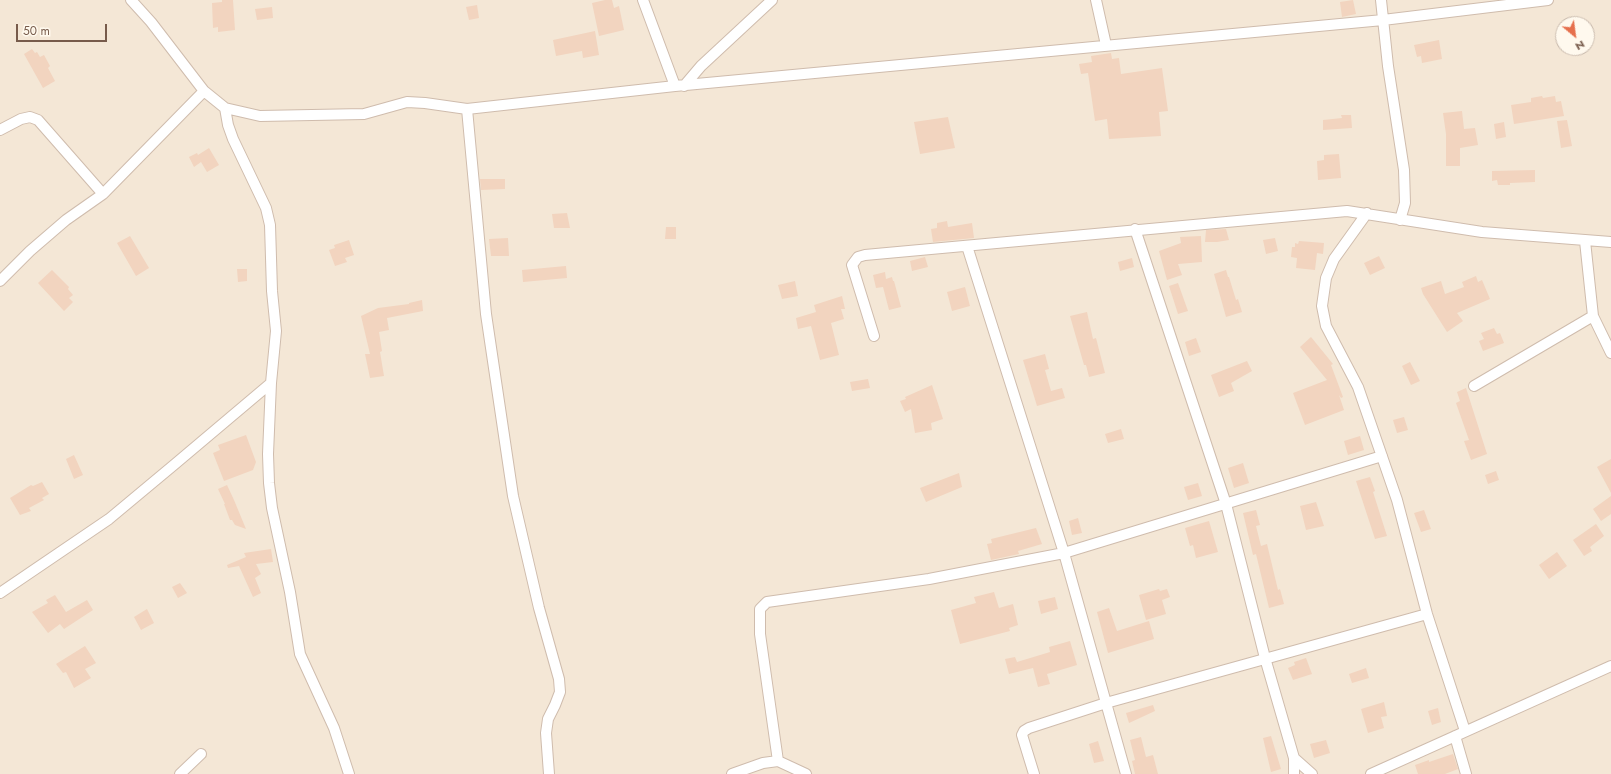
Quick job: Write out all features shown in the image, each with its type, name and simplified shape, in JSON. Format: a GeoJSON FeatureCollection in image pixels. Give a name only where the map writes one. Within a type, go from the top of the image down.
{"type":"FeatureCollection","features":[{"type":"Feature","properties":{"kind":"street"},"geometry":{"type":"LineString","coordinates":[[131,0],[151,22],[204,92],[225,108],[260,116],[364,114],[406,102],[467,109],[680,86],[1383,20],[1548,0]]}},
{"type":"Feature","properties":{"kind":"street"},"geometry":{"type":"LineString","coordinates":[[643,0],[680,86]]}},
{"type":"Feature","properties":{"kind":"street"},"geometry":{"type":"LineString","coordinates":[[680,86],[772,0]]}},
{"type":"Feature","properties":{"kind":"street"},"geometry":{"type":"LineString","coordinates":[[1096,0],[1106,45]]}},
{"type":"Feature","properties":{"kind":"street"},"geometry":{"type":"LineString","coordinates":[[1381,0],[1404,170],[1405,203],[1400,220]]}},
{"type":"Feature","properties":{"kind":"street"},"geometry":{"type":"LineString","coordinates":[[0,281],[30,251],[66,220],[103,194],[204,92]]}},
{"type":"Feature","properties":{"kind":"street"},"geometry":{"type":"LineString","coordinates":[[225,108],[230,132],[266,208],[270,225],[272,292],[276,331],[271,383],[268,454],[269,483],[272,508],[290,592],[297,643],[306,670],[334,728],[349,774]]}},
{"type":"Feature","properties":{"kind":"street"},"geometry":{"type":"LineString","coordinates":[[467,109],[486,314],[513,496],[539,608],[559,679],[560,692],[548,719],[546,734],[549,774]]}},
{"type":"Feature","properties":{"kind":"street"},"geometry":{"type":"LineString","coordinates":[[0,130],[21,119],[30,117],[38,120],[103,194]]}},
{"type":"Feature","properties":{"kind":"street"},"geometry":{"type":"LineString","coordinates":[[874,336],[852,265],[854,260],[865,255],[1135,229],[1347,211],[1482,232],[1611,242]]}},
{"type":"Feature","properties":{"kind":"street"},"geometry":{"type":"LineString","coordinates":[[1366,213],[1334,259],[1326,278],[1322,306],[1326,326],[1358,387],[1397,500],[1427,614],[1465,731]]}},
{"type":"Feature","properties":{"kind":"street"},"geometry":{"type":"LineString","coordinates":[[1135,229],[1226,504],[1265,658],[1294,758],[1294,774]]}},
{"type":"Feature","properties":{"kind":"street"},"geometry":{"type":"LineString","coordinates":[[1585,241],[1593,316],[1611,353]]}},
{"type":"Feature","properties":{"kind":"street"},"geometry":{"type":"LineString","coordinates":[[966,246],[1064,553],[1126,774]]}},
{"type":"Feature","properties":{"kind":"street"},"geometry":{"type":"LineString","coordinates":[[1474,386],[1593,316]]}},
{"type":"Feature","properties":{"kind":"street"},"geometry":{"type":"LineString","coordinates":[[0,593],[109,519],[271,383]]}},
{"type":"Feature","properties":{"kind":"street"},"geometry":{"type":"LineString","coordinates":[[778,761],[760,634],[760,609],[768,602],[929,579],[1064,553],[1382,456]]}},
{"type":"Feature","properties":{"kind":"street"},"geometry":{"type":"LineString","coordinates":[[1034,774],[1022,735],[1024,731],[1029,728],[1106,703],[1427,614]]}},
{"type":"Feature","properties":{"kind":"street"},"geometry":{"type":"LineString","coordinates":[[1371,774],[1611,666]]}},
{"type":"Feature","properties":{"kind":"street"},"geometry":{"type":"LineString","coordinates":[[1455,736],[1466,774]]}},
{"type":"Feature","properties":{"kind":"street"},"geometry":{"type":"LineString","coordinates":[[180,774],[202,754]]}},
{"type":"Feature","properties":{"kind":"street"},"geometry":{"type":"LineString","coordinates":[[1294,758],[1312,774]]}},
{"type":"Feature","properties":{"kind":"street"},"geometry":{"type":"LineString","coordinates":[[732,774],[763,763],[778,761],[806,774]]}},
{"type":"Feature","properties":{"kind":"shaded area"},"geometry":{"type":"Polygon","coordinates":[[[0,0],[1611,0],[1611,774],[0,774],[0,0]]]}},
{"type":"Feature","properties":{"kind":"building"},"geometry":{"type":"Polygon","coordinates":[[[222,0],[233,0],[235,30],[218,32],[218,27],[213,28],[212,3],[222,2],[222,0]]]}},
{"type":"Feature","properties":{"kind":"building"},"geometry":{"type":"Polygon","coordinates":[[[612,0],[614,8],[619,6],[624,30],[599,36],[592,3],[612,0]]]}},
{"type":"Feature","properties":{"kind":"building"},"geometry":{"type":"Polygon","coordinates":[[[1353,0],[1356,14],[1342,17],[1340,2],[1353,0]]]}},
{"type":"Feature","properties":{"kind":"building"},"geometry":{"type":"Polygon","coordinates":[[[477,5],[479,18],[469,20],[466,7],[477,5]]]}},
{"type":"Feature","properties":{"kind":"building"},"geometry":{"type":"Polygon","coordinates":[[[272,7],[273,18],[257,20],[255,9],[272,7]]]}},
{"type":"Feature","properties":{"kind":"building"},"geometry":{"type":"Polygon","coordinates":[[[595,31],[599,55],[583,58],[582,51],[556,56],[553,40],[595,31]]]}},
{"type":"Feature","properties":{"kind":"building"},"geometry":{"type":"Polygon","coordinates":[[[1439,40],[1442,59],[1422,63],[1421,56],[1417,57],[1414,45],[1439,40]]]}},
{"type":"Feature","properties":{"kind":"building"},"geometry":{"type":"Polygon","coordinates":[[[32,49],[35,53],[37,52],[40,57],[44,55],[50,66],[48,68],[55,81],[43,88],[24,54],[32,49]]]}},
{"type":"Feature","properties":{"kind":"building"},"geometry":{"type":"Polygon","coordinates":[[[1111,53],[1112,59],[1119,58],[1121,74],[1162,68],[1168,111],[1159,112],[1161,136],[1109,139],[1107,119],[1095,121],[1088,73],[1081,74],[1079,64],[1092,62],[1091,56],[1111,53]]]}},
{"type":"Feature","properties":{"kind":"building"},"geometry":{"type":"Polygon","coordinates":[[[1542,96],[1543,98],[1555,96],[1556,102],[1561,101],[1564,116],[1514,124],[1511,105],[1531,102],[1531,98],[1542,96]]]}},
{"type":"Feature","properties":{"kind":"building"},"geometry":{"type":"Polygon","coordinates":[[[1462,111],[1464,129],[1475,128],[1478,145],[1460,148],[1460,166],[1446,166],[1446,134],[1443,113],[1462,111]]]}},
{"type":"Feature","properties":{"kind":"building"},"geometry":{"type":"Polygon","coordinates":[[[1341,115],[1351,115],[1352,128],[1323,130],[1323,120],[1342,118],[1341,115]]]}},
{"type":"Feature","properties":{"kind":"building"},"geometry":{"type":"Polygon","coordinates":[[[948,117],[955,148],[920,154],[914,122],[948,117]]]}},
{"type":"Feature","properties":{"kind":"building"},"geometry":{"type":"Polygon","coordinates":[[[1567,120],[1572,146],[1561,148],[1557,121],[1567,120]]]}},
{"type":"Feature","properties":{"kind":"building"},"geometry":{"type":"Polygon","coordinates":[[[1504,122],[1506,137],[1496,139],[1494,124],[1504,122]]]}},
{"type":"Feature","properties":{"kind":"building"},"geometry":{"type":"Polygon","coordinates":[[[209,148],[219,165],[207,172],[201,162],[194,167],[189,157],[197,153],[198,155],[209,148]]]}},
{"type":"Feature","properties":{"kind":"building"},"geometry":{"type":"Polygon","coordinates":[[[1339,154],[1341,178],[1318,180],[1317,161],[1324,160],[1324,155],[1339,154]]]}},
{"type":"Feature","properties":{"kind":"building"},"geometry":{"type":"Polygon","coordinates":[[[1535,170],[1535,182],[1498,185],[1497,180],[1492,181],[1492,171],[1535,170]]]}},
{"type":"Feature","properties":{"kind":"building"},"geometry":{"type":"Polygon","coordinates":[[[480,179],[505,179],[505,189],[481,190],[480,179]]]}},
{"type":"Feature","properties":{"kind":"building"},"geometry":{"type":"Polygon","coordinates":[[[567,213],[570,228],[554,228],[552,214],[567,213]]]}},
{"type":"Feature","properties":{"kind":"building"},"geometry":{"type":"Polygon","coordinates":[[[947,221],[948,227],[972,223],[974,238],[933,242],[931,229],[937,228],[937,223],[947,221]]]}},
{"type":"Feature","properties":{"kind":"building"},"geometry":{"type":"Polygon","coordinates":[[[666,227],[676,227],[676,239],[665,239],[666,227]]]}},
{"type":"Feature","properties":{"kind":"building"},"geometry":{"type":"Polygon","coordinates":[[[1226,229],[1229,240],[1205,242],[1206,230],[1226,229]]]}},
{"type":"Feature","properties":{"kind":"building"},"geometry":{"type":"Polygon","coordinates":[[[130,236],[149,268],[136,276],[117,243],[130,236]]]}},
{"type":"Feature","properties":{"kind":"building"},"geometry":{"type":"Polygon","coordinates":[[[1201,236],[1202,262],[1178,264],[1182,275],[1167,280],[1159,251],[1181,243],[1180,237],[1201,236]]]}},
{"type":"Feature","properties":{"kind":"building"},"geometry":{"type":"Polygon","coordinates":[[[508,238],[509,256],[491,256],[489,239],[508,238]]]}},
{"type":"Feature","properties":{"kind":"building"},"geometry":{"type":"Polygon","coordinates":[[[1275,238],[1278,251],[1266,254],[1263,240],[1275,238]]]}},
{"type":"Feature","properties":{"kind":"building"},"geometry":{"type":"Polygon","coordinates":[[[349,240],[354,255],[345,258],[347,262],[335,266],[329,250],[335,248],[334,245],[349,240]]]}},
{"type":"Feature","properties":{"kind":"building"},"geometry":{"type":"Polygon","coordinates":[[[1299,241],[1324,243],[1323,254],[1317,253],[1315,270],[1296,268],[1297,258],[1291,257],[1292,247],[1295,247],[1295,243],[1298,244],[1299,241]]]}},
{"type":"Feature","properties":{"kind":"building"},"geometry":{"type":"Polygon","coordinates":[[[1379,256],[1385,268],[1370,275],[1364,263],[1379,256]]]}},
{"type":"Feature","properties":{"kind":"building"},"geometry":{"type":"Polygon","coordinates":[[[925,257],[928,267],[912,271],[910,261],[925,257]]]}},
{"type":"Feature","properties":{"kind":"building"},"geometry":{"type":"Polygon","coordinates":[[[1132,258],[1134,267],[1120,271],[1118,262],[1132,258]]]}},
{"type":"Feature","properties":{"kind":"building"},"geometry":{"type":"Polygon","coordinates":[[[566,266],[567,278],[523,282],[522,270],[566,266]]]}},
{"type":"Feature","properties":{"kind":"building"},"geometry":{"type":"Polygon","coordinates":[[[237,269],[247,269],[247,281],[238,282],[237,269]]]}},
{"type":"Feature","properties":{"kind":"building"},"geometry":{"type":"Polygon","coordinates":[[[52,270],[69,287],[68,289],[73,295],[69,298],[73,302],[64,311],[38,283],[52,270]]]}},
{"type":"Feature","properties":{"kind":"building"},"geometry":{"type":"Polygon","coordinates":[[[1226,270],[1236,300],[1238,299],[1242,312],[1226,317],[1214,274],[1226,270]]]}},
{"type":"Feature","properties":{"kind":"building"},"geometry":{"type":"Polygon","coordinates":[[[885,272],[886,279],[892,277],[894,281],[901,307],[889,310],[883,287],[876,288],[873,275],[885,272]]]}},
{"type":"Feature","properties":{"kind":"building"},"geometry":{"type":"Polygon","coordinates":[[[1476,276],[1478,282],[1482,280],[1490,299],[1457,313],[1463,321],[1447,332],[1423,294],[1421,288],[1441,281],[1445,294],[1464,287],[1462,282],[1476,276]]]}},
{"type":"Feature","properties":{"kind":"building"},"geometry":{"type":"Polygon","coordinates":[[[795,281],[798,296],[782,299],[778,285],[795,281]]]}},
{"type":"Feature","properties":{"kind":"building"},"geometry":{"type":"Polygon","coordinates":[[[1178,283],[1188,311],[1178,314],[1169,286],[1178,283]]]}},
{"type":"Feature","properties":{"kind":"building"},"geometry":{"type":"Polygon","coordinates":[[[965,287],[970,306],[952,311],[947,292],[965,287]]]}},
{"type":"Feature","properties":{"kind":"building"},"geometry":{"type":"Polygon","coordinates":[[[842,296],[845,309],[841,309],[844,319],[831,323],[839,355],[820,360],[811,326],[798,329],[796,318],[816,312],[814,305],[842,296]]]}},
{"type":"Feature","properties":{"kind":"building"},"geometry":{"type":"Polygon","coordinates":[[[422,300],[423,311],[387,318],[389,330],[379,332],[382,351],[380,352],[384,376],[370,378],[365,354],[370,354],[361,316],[378,308],[409,304],[422,300]]]}},
{"type":"Feature","properties":{"kind":"building"},"geometry":{"type":"Polygon","coordinates":[[[1087,312],[1093,339],[1096,338],[1105,373],[1089,377],[1086,365],[1084,365],[1070,316],[1087,312]]]}},
{"type":"Feature","properties":{"kind":"building"},"geometry":{"type":"Polygon","coordinates":[[[1494,328],[1497,334],[1500,333],[1504,343],[1483,351],[1479,341],[1484,339],[1481,333],[1494,328]]]}},
{"type":"Feature","properties":{"kind":"building"},"geometry":{"type":"Polygon","coordinates":[[[1311,337],[1333,364],[1331,365],[1343,397],[1341,398],[1339,395],[1344,410],[1305,425],[1293,393],[1327,380],[1300,347],[1311,337]]]}},
{"type":"Feature","properties":{"kind":"building"},"geometry":{"type":"Polygon","coordinates":[[[1196,338],[1201,352],[1189,356],[1185,342],[1196,338]]]}},
{"type":"Feature","properties":{"kind":"building"},"geometry":{"type":"Polygon","coordinates":[[[1045,354],[1049,369],[1045,370],[1051,391],[1062,388],[1065,398],[1037,406],[1023,360],[1045,354]]]}},
{"type":"Feature","properties":{"kind":"building"},"geometry":{"type":"Polygon","coordinates":[[[1247,361],[1252,371],[1231,383],[1234,391],[1219,397],[1211,375],[1247,361]]]}},
{"type":"Feature","properties":{"kind":"building"},"geometry":{"type":"Polygon","coordinates":[[[1410,362],[1420,381],[1411,385],[1402,366],[1410,362]]]}},
{"type":"Feature","properties":{"kind":"building"},"geometry":{"type":"Polygon","coordinates":[[[868,379],[870,388],[852,391],[850,382],[868,379]]]}},
{"type":"Feature","properties":{"kind":"building"},"geometry":{"type":"Polygon","coordinates":[[[932,385],[943,419],[931,423],[932,430],[915,433],[911,409],[905,412],[900,401],[906,399],[905,397],[932,385]]]}},
{"type":"Feature","properties":{"kind":"building"},"geometry":{"type":"Polygon","coordinates":[[[1466,388],[1487,454],[1471,460],[1464,441],[1469,440],[1456,403],[1460,401],[1457,392],[1466,388]]]}},
{"type":"Feature","properties":{"kind":"building"},"geometry":{"type":"Polygon","coordinates":[[[1404,417],[1408,430],[1397,433],[1393,420],[1404,417]]]}},
{"type":"Feature","properties":{"kind":"building"},"geometry":{"type":"Polygon","coordinates":[[[1121,429],[1124,439],[1108,443],[1105,434],[1121,429]]]}},
{"type":"Feature","properties":{"kind":"building"},"geometry":{"type":"Polygon","coordinates":[[[246,435],[256,462],[253,470],[224,481],[213,453],[220,450],[218,445],[246,435]]]}},
{"type":"Feature","properties":{"kind":"building"},"geometry":{"type":"Polygon","coordinates":[[[1360,436],[1364,450],[1348,455],[1344,441],[1360,436]]]}},
{"type":"Feature","properties":{"kind":"building"},"geometry":{"type":"Polygon","coordinates":[[[74,455],[83,475],[74,479],[66,459],[74,455]]]}},
{"type":"Feature","properties":{"kind":"building"},"geometry":{"type":"Polygon","coordinates":[[[1611,459],[1611,493],[1597,467],[1611,459]]]}},
{"type":"Feature","properties":{"kind":"building"},"geometry":{"type":"Polygon","coordinates":[[[1243,463],[1249,483],[1234,488],[1228,468],[1243,463]]]}},
{"type":"Feature","properties":{"kind":"building"},"geometry":{"type":"Polygon","coordinates":[[[1496,471],[1499,480],[1488,484],[1485,475],[1496,471]]]}},
{"type":"Feature","properties":{"kind":"building"},"geometry":{"type":"Polygon","coordinates":[[[959,473],[962,487],[926,502],[920,488],[959,473]]]}},
{"type":"Feature","properties":{"kind":"building"},"geometry":{"type":"Polygon","coordinates":[[[1370,477],[1375,491],[1373,492],[1387,536],[1375,539],[1356,481],[1370,477]]]}},
{"type":"Feature","properties":{"kind":"building"},"geometry":{"type":"Polygon","coordinates":[[[42,482],[49,494],[42,498],[44,500],[29,508],[31,511],[20,515],[10,498],[31,485],[33,486],[42,482]]]}},
{"type":"Feature","properties":{"kind":"building"},"geometry":{"type":"Polygon","coordinates":[[[1198,483],[1202,496],[1188,500],[1184,487],[1198,483]]]}},
{"type":"Feature","properties":{"kind":"building"},"geometry":{"type":"Polygon","coordinates":[[[227,485],[246,529],[235,525],[232,520],[230,520],[218,489],[227,485]]]}},
{"type":"Feature","properties":{"kind":"building"},"geometry":{"type":"Polygon","coordinates":[[[1611,496],[1611,514],[1601,521],[1593,509],[1611,496]]]}},
{"type":"Feature","properties":{"kind":"building"},"geometry":{"type":"Polygon","coordinates":[[[1316,502],[1324,526],[1306,530],[1300,506],[1316,502]]]}},
{"type":"Feature","properties":{"kind":"building"},"geometry":{"type":"Polygon","coordinates":[[[1256,510],[1260,525],[1256,526],[1261,546],[1267,544],[1278,590],[1280,589],[1284,604],[1269,608],[1256,554],[1253,555],[1243,513],[1256,510]]]}},
{"type":"Feature","properties":{"kind":"building"},"geometry":{"type":"Polygon","coordinates":[[[1424,510],[1431,529],[1421,532],[1414,513],[1424,510]]]}},
{"type":"Feature","properties":{"kind":"building"},"geometry":{"type":"Polygon","coordinates":[[[1078,518],[1082,533],[1072,535],[1069,521],[1078,518]]]}},
{"type":"Feature","properties":{"kind":"building"},"geometry":{"type":"Polygon","coordinates":[[[1209,521],[1218,552],[1196,558],[1193,545],[1190,546],[1185,528],[1209,521]]]}},
{"type":"Feature","properties":{"kind":"building"},"geometry":{"type":"Polygon","coordinates":[[[1596,524],[1604,536],[1590,547],[1592,551],[1584,556],[1573,540],[1596,524]]]}},
{"type":"Feature","properties":{"kind":"building"},"geometry":{"type":"Polygon","coordinates":[[[1036,528],[1042,544],[1018,551],[1019,554],[991,560],[987,544],[992,543],[991,539],[1036,528]]]}},
{"type":"Feature","properties":{"kind":"building"},"geometry":{"type":"Polygon","coordinates":[[[271,549],[273,562],[256,564],[261,574],[255,578],[261,593],[253,597],[239,566],[228,568],[227,565],[246,557],[244,553],[271,549]]]}},
{"type":"Feature","properties":{"kind":"building"},"geometry":{"type":"Polygon","coordinates":[[[1557,552],[1567,566],[1549,579],[1539,565],[1557,552]]]}},
{"type":"Feature","properties":{"kind":"building"},"geometry":{"type":"Polygon","coordinates":[[[180,583],[187,593],[178,598],[172,587],[180,583]]]}},
{"type":"Feature","properties":{"kind":"building"},"geometry":{"type":"Polygon","coordinates":[[[1159,589],[1160,591],[1167,589],[1170,597],[1162,600],[1166,614],[1146,620],[1139,595],[1159,589]]]}},
{"type":"Feature","properties":{"kind":"building"},"geometry":{"type":"Polygon","coordinates":[[[994,592],[999,608],[1013,604],[1018,625],[1009,628],[1010,631],[960,644],[951,610],[976,603],[974,597],[994,592]]]}},
{"type":"Feature","properties":{"kind":"building"},"geometry":{"type":"Polygon","coordinates":[[[55,595],[66,612],[87,600],[93,610],[64,629],[60,624],[48,633],[32,612],[48,603],[46,600],[55,595]]]}},
{"type":"Feature","properties":{"kind":"building"},"geometry":{"type":"Polygon","coordinates":[[[1055,597],[1058,609],[1041,614],[1038,601],[1055,597]]]}},
{"type":"Feature","properties":{"kind":"building"},"geometry":{"type":"Polygon","coordinates":[[[1109,608],[1117,631],[1149,621],[1154,639],[1108,653],[1097,612],[1109,608]]]}},
{"type":"Feature","properties":{"kind":"building"},"geometry":{"type":"Polygon","coordinates":[[[147,609],[154,623],[141,630],[134,617],[147,609]]]}},
{"type":"Feature","properties":{"kind":"building"},"geometry":{"type":"Polygon","coordinates":[[[1070,641],[1077,665],[1047,674],[1050,684],[1038,687],[1033,668],[1009,674],[1005,659],[1015,657],[1017,662],[1050,652],[1049,647],[1070,641]]]}},
{"type":"Feature","properties":{"kind":"building"},"geometry":{"type":"Polygon","coordinates":[[[85,646],[96,663],[85,669],[91,678],[74,688],[66,672],[63,673],[56,664],[85,646]]]}},
{"type":"Feature","properties":{"kind":"building"},"geometry":{"type":"Polygon","coordinates":[[[1306,658],[1312,674],[1293,680],[1288,668],[1295,665],[1294,662],[1306,658]]]}},
{"type":"Feature","properties":{"kind":"building"},"geometry":{"type":"Polygon","coordinates":[[[1366,668],[1369,678],[1352,683],[1349,674],[1366,668]]]}},
{"type":"Feature","properties":{"kind":"building"},"geometry":{"type":"Polygon","coordinates":[[[1384,702],[1387,716],[1381,717],[1384,728],[1368,733],[1361,709],[1384,702]]]}},
{"type":"Feature","properties":{"kind":"building"},"geometry":{"type":"Polygon","coordinates":[[[1153,705],[1155,711],[1129,723],[1126,713],[1153,705]]]}},
{"type":"Feature","properties":{"kind":"building"},"geometry":{"type":"Polygon","coordinates":[[[1438,708],[1441,722],[1432,725],[1428,711],[1438,708]]]}},
{"type":"Feature","properties":{"kind":"building"},"geometry":{"type":"Polygon","coordinates":[[[1271,736],[1281,769],[1271,772],[1263,738],[1271,736]]]}},
{"type":"Feature","properties":{"kind":"building"},"geometry":{"type":"Polygon","coordinates":[[[1141,737],[1146,757],[1153,755],[1158,774],[1135,774],[1132,761],[1135,760],[1130,740],[1141,737]]]}},
{"type":"Feature","properties":{"kind":"building"},"geometry":{"type":"Polygon","coordinates":[[[1326,740],[1330,753],[1314,758],[1310,744],[1326,740]]]}},
{"type":"Feature","properties":{"kind":"building"},"geometry":{"type":"Polygon","coordinates":[[[1098,741],[1104,761],[1094,763],[1089,744],[1098,741]]]}},
{"type":"Feature","properties":{"kind":"building"},"geometry":{"type":"Polygon","coordinates":[[[1453,754],[1458,769],[1445,774],[1418,774],[1415,765],[1453,754]]]}}]}
